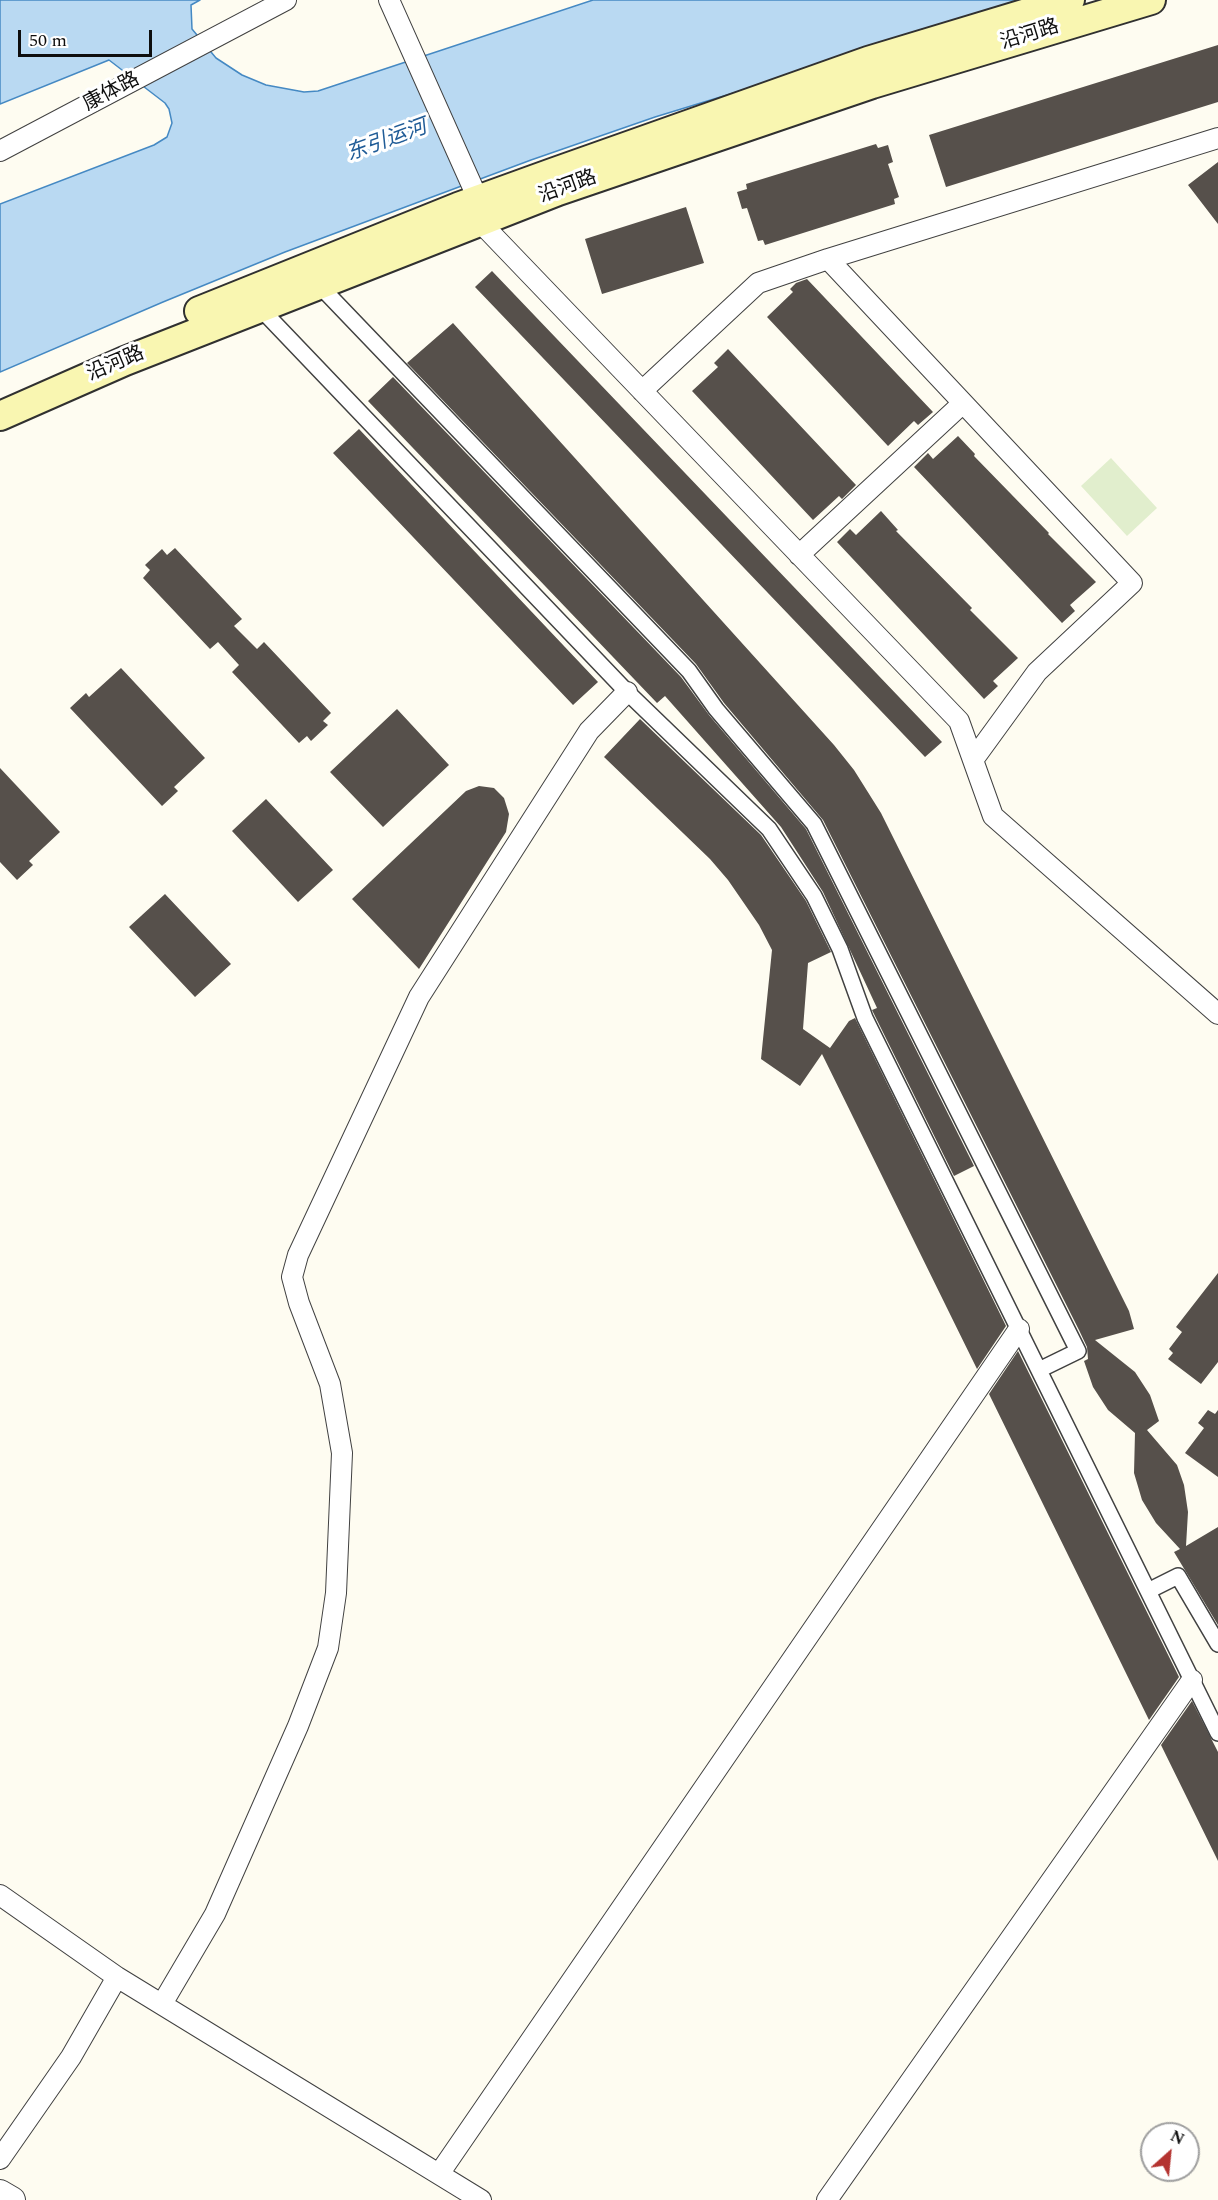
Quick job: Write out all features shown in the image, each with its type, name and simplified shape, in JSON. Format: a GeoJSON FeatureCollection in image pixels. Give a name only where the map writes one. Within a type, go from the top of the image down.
{"type":"FeatureCollection","features":[{"type":"Feature","properties":{"kind":"main road","name":"沿河路"},"geometry":{"type":"LineString","coordinates":[[0,396],[293,272],[868,61],[1070,0]]}},
{"type":"Feature","properties":{"kind":"main road","name":"沿河路"},"geometry":{"type":"LineString","coordinates":[[0,416],[125,361],[319,285],[478,204],[558,191],[872,84],[1151,0]]}},
{"type":"Feature","properties":{"kind":"street","name":"康体路"},"geometry":{"type":"LineString","coordinates":[[0,151],[286,0]]}},
{"type":"Feature","properties":{"kind":"street"},"geometry":{"type":"LineString","coordinates":[[388,0],[478,204],[642,391],[959,721],[993,816],[1218,1014]]}},
{"type":"Feature","properties":{"kind":"street"},"geometry":{"type":"LineString","coordinates":[[642,391],[758,283],[828,259],[1218,138]]}},
{"type":"Feature","properties":{"kind":"street"},"geometry":{"type":"LineString","coordinates":[[828,259],[1132,583],[1037,672],[973,760]]}},
{"type":"Feature","properties":{"kind":"street"},"geometry":{"type":"LineString","coordinates":[[319,285],[689,671],[716,709],[814,824],[1078,1351],[1039,1370]]}},
{"type":"Feature","properties":{"kind":"street"},"geometry":{"type":"LineString","coordinates":[[260,308],[627,692],[769,830],[814,896],[840,949],[865,1018],[1218,1733]]}},
{"type":"Feature","properties":{"kind":"street"},"geometry":{"type":"LineString","coordinates":[[800,555],[963,403]]}},
{"type":"Feature","properties":{"kind":"street"},"geometry":{"type":"LineString","coordinates":[[162,2004],[215,1914],[298,1726],[328,1648],[336,1593],[342,1452],[330,1384],[299,1303],[292,1277],[298,1255],[419,997],[589,731],[627,692]]}},
{"type":"Feature","properties":{"kind":"street"},"geometry":{"type":"LineString","coordinates":[[439,2174],[1018,1329]]}},
{"type":"Feature","properties":{"kind":"street"},"geometry":{"type":"LineString","coordinates":[[1148,1591],[1178,1576],[1218,1644]]}},
{"type":"Feature","properties":{"kind":"street"},"geometry":{"type":"LineString","coordinates":[[827,2200],[1192,1680]]}},
{"type":"Feature","properties":{"kind":"street"},"geometry":{"type":"LineString","coordinates":[[0,1895],[117,1977],[481,2200]]}},
{"type":"Feature","properties":{"kind":"street"},"geometry":{"type":"LineString","coordinates":[[0,2159],[72,2057],[117,1977]]}},
{"type":"Feature","properties":{"kind":"street"},"geometry":{"type":"LineString","coordinates":[[0,2193],[12,2200]]}},
{"type":"Feature","properties":{"kind":"green space"},"geometry":{"type":"Polygon","coordinates":[[[1111,458],[1157,508],[1127,536],[1081,486],[1111,458]]]}},
{"type":"Feature","properties":{"kind":"water","name":"东引运河"},"geometry":{"type":"Polygon","coordinates":[[[0,0],[200,0],[191,5],[192,29],[216,58],[242,75],[266,85],[304,92],[318,91],[593,0],[1038,0],[655,117],[531,160],[285,252],[0,372],[0,204],[154,145],[167,137],[172,123],[165,103],[109,60],[0,104],[0,0]]]}},
{"type":"Feature","properties":{"kind":"building"},"geometry":{"type":"Polygon","coordinates":[[[1218,45],[1218,102],[946,187],[929,135],[1218,45]]]}},
{"type":"Feature","properties":{"kind":"building"},"geometry":{"type":"Polygon","coordinates":[[[876,144],[878,148],[888,145],[893,162],[888,164],[899,197],[894,199],[895,204],[765,245],[763,240],[758,241],[747,208],[742,209],[737,192],[747,189],[746,184],[876,144]]]}},
{"type":"Feature","properties":{"kind":"building"},"geometry":{"type":"Polygon","coordinates":[[[1218,162],[1218,224],[1188,185],[1218,162]]]}},
{"type":"Feature","properties":{"kind":"building"},"geometry":{"type":"Polygon","coordinates":[[[686,207],[704,263],[602,294],[585,239],[686,207]]]}},
{"type":"Feature","properties":{"kind":"building"},"geometry":{"type":"Polygon","coordinates":[[[492,271],[942,742],[925,757],[475,287],[492,271]]]}},
{"type":"Feature","properties":{"kind":"building"},"geometry":{"type":"Polygon","coordinates":[[[807,279],[933,412],[918,425],[914,421],[888,446],[767,317],[793,292],[790,289],[796,283],[807,279]]]}},
{"type":"Feature","properties":{"kind":"building"},"geometry":{"type":"Polygon","coordinates":[[[453,323],[834,745],[854,770],[881,813],[1129,1311],[1134,1329],[1095,1340],[1135,1372],[1150,1395],[1159,1421],[1147,1430],[1177,1465],[1184,1485],[1188,1512],[1186,1546],[1218,1527],[1218,1625],[1174,1552],[1180,1549],[1156,1523],[1142,1500],[1134,1473],[1135,1433],[1108,1410],[1093,1387],[1084,1361],[1088,1359],[1087,1347],[1079,1330],[823,820],[724,703],[696,664],[407,363],[453,323]]]}},
{"type":"Feature","properties":{"kind":"building"},"geometry":{"type":"Polygon","coordinates":[[[728,349],[856,485],[842,499],[839,496],[813,520],[692,391],[718,367],[714,363],[728,349]]]}},
{"type":"Feature","properties":{"kind":"building"},"geometry":{"type":"Polygon","coordinates":[[[393,377],[681,677],[709,715],[806,829],[974,1166],[954,1176],[872,1010],[877,1008],[823,892],[781,827],[665,696],[657,703],[368,401],[393,377]]]}},
{"type":"Feature","properties":{"kind":"building"},"geometry":{"type":"Polygon","coordinates":[[[359,429],[598,682],[573,705],[333,453],[359,429]]]}},
{"type":"Feature","properties":{"kind":"building"},"geometry":{"type":"Polygon","coordinates":[[[958,436],[975,454],[974,456],[1096,582],[1070,605],[1075,611],[1062,623],[914,467],[928,453],[933,459],[958,436]]]}},
{"type":"Feature","properties":{"kind":"building"},"geometry":{"type":"Polygon","coordinates":[[[881,511],[898,530],[896,531],[1018,658],[993,681],[998,686],[984,699],[837,542],[850,529],[856,535],[881,511]]]}},
{"type":"Feature","properties":{"kind":"building"},"geometry":{"type":"Polygon","coordinates":[[[175,548],[242,619],[234,626],[257,649],[264,642],[331,713],[323,721],[328,725],[311,741],[307,736],[299,743],[232,672],[239,665],[218,642],[210,649],[143,578],[150,570],[145,565],[162,549],[167,555],[175,548]]]}},
{"type":"Feature","properties":{"kind":"building"},"geometry":{"type":"Polygon","coordinates":[[[121,668],[205,758],[174,787],[178,791],[162,806],[70,708],[86,693],[89,697],[121,668]]]}},
{"type":"Feature","properties":{"kind":"building"},"geometry":{"type":"Polygon","coordinates":[[[397,709],[449,765],[383,827],[330,772],[397,709]]]}},
{"type":"Feature","properties":{"kind":"building"},"geometry":{"type":"Polygon","coordinates":[[[640,719],[761,835],[806,901],[831,952],[808,963],[803,1029],[830,1048],[849,1021],[855,1018],[1006,1326],[977,1369],[822,1054],[800,1086],[761,1059],[772,950],[759,925],[728,880],[710,859],[604,757],[640,719]]]}},
{"type":"Feature","properties":{"kind":"building"},"geometry":{"type":"Polygon","coordinates":[[[0,768],[60,832],[29,861],[33,865],[17,880],[0,862],[0,768]]]}},
{"type":"Feature","properties":{"kind":"building"},"geometry":{"type":"Polygon","coordinates":[[[479,786],[494,788],[504,798],[509,814],[506,832],[419,969],[352,899],[466,791],[479,786]]]}},
{"type":"Feature","properties":{"kind":"building"},"geometry":{"type":"Polygon","coordinates":[[[266,799],[333,870],[298,902],[232,831],[266,799]]]}},
{"type":"Feature","properties":{"kind":"building"},"geometry":{"type":"Polygon","coordinates":[[[165,894],[231,964],[195,997],[129,927],[165,894]]]}},
{"type":"Feature","properties":{"kind":"building"},"geometry":{"type":"Polygon","coordinates":[[[1218,1273],[1218,1362],[1201,1384],[1168,1359],[1173,1353],[1169,1349],[1182,1332],[1176,1327],[1218,1273]]]}},
{"type":"Feature","properties":{"kind":"building"},"geometry":{"type":"Polygon","coordinates":[[[1018,1351],[1179,1677],[1149,1720],[989,1394],[1018,1351]]]}},
{"type":"Feature","properties":{"kind":"building"},"geometry":{"type":"Polygon","coordinates":[[[1208,1410],[1215,1414],[1218,1410],[1218,1477],[1185,1453],[1204,1428],[1198,1423],[1208,1410]]]}},
{"type":"Feature","properties":{"kind":"building"},"geometry":{"type":"Polygon","coordinates":[[[1192,1701],[1218,1752],[1218,1861],[1161,1745],[1192,1701]]]}}]}
